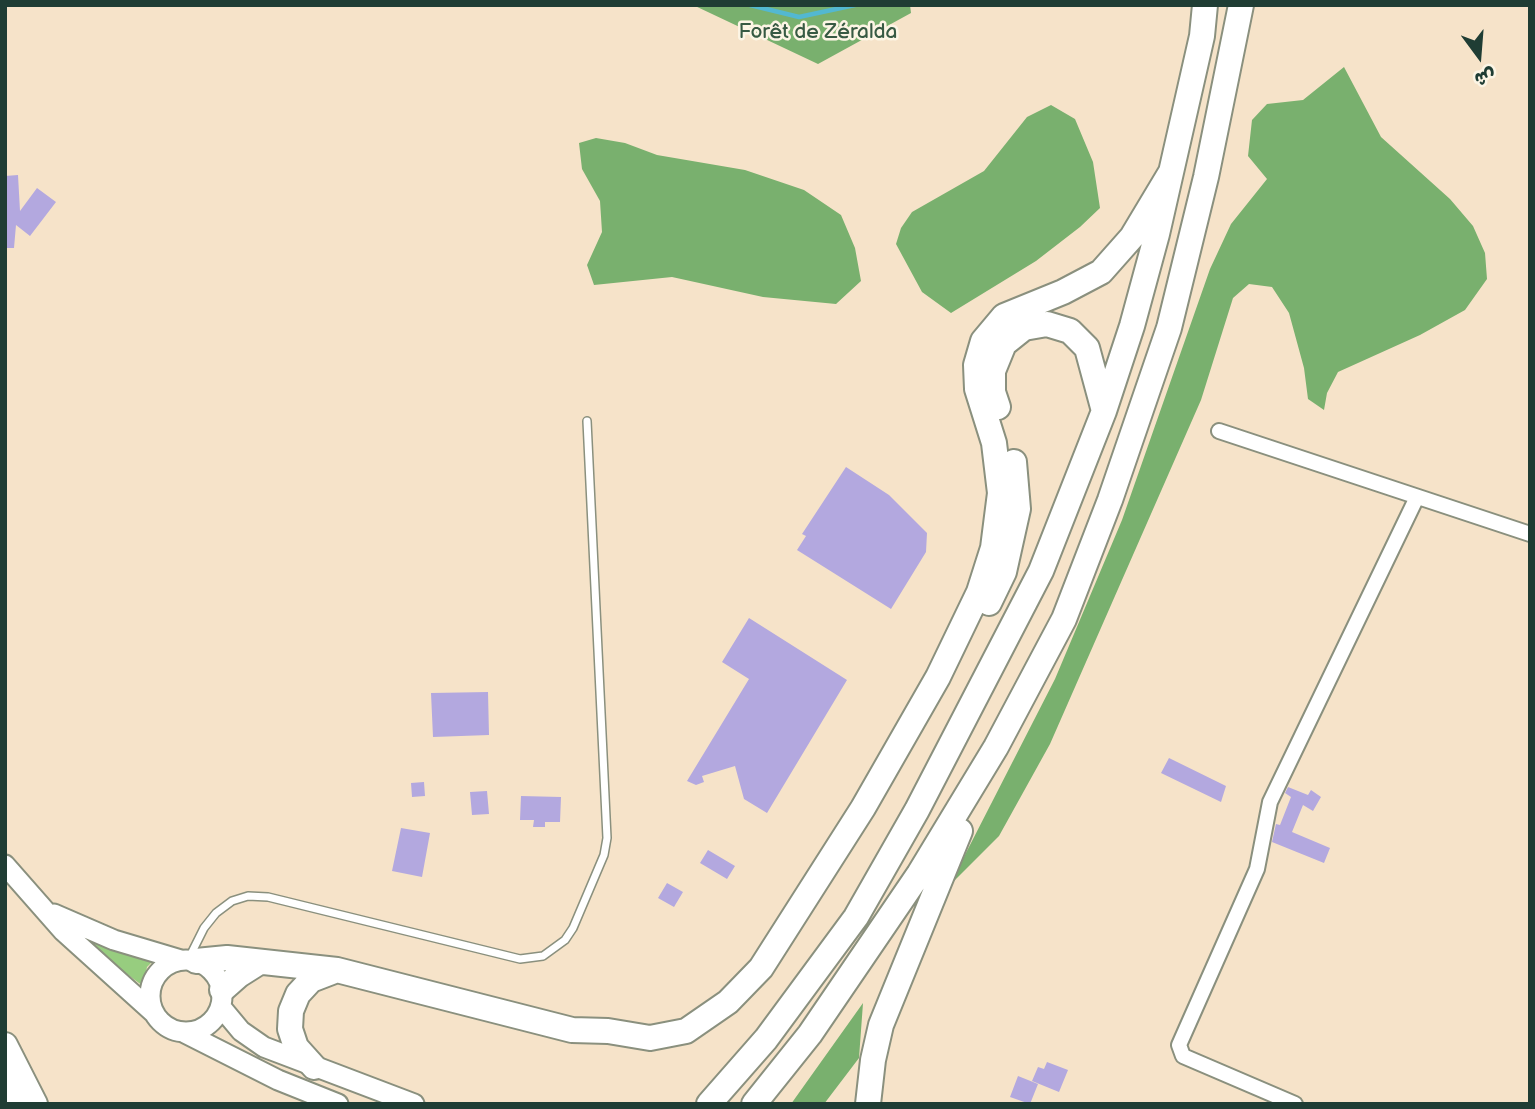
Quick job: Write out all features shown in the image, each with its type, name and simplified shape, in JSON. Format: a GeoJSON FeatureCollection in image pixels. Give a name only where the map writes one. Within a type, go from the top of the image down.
{"type":"FeatureCollection","features":[{"type":"Feature","properties":{"kind":"highway"},"geometry":{"type":"LineString","coordinates":[[709,1104],[766,1039],[856,917],[917,810],[1041,571],[1104,411],[1136,313],[1202,36],[1205,5]]}},
{"type":"Feature","properties":{"kind":"highway"},"geometry":{"type":"LineString","coordinates":[[754,1104],[810,1034],[888,920],[996,747],[1063,619],[1110,500],[1169,328],[1236,42],[1241,5]]}},
{"type":"Feature","properties":{"kind":"highway"},"geometry":{"type":"LineString","coordinates":[[188,960],[227,958],[337,970],[572,1030],[650,1038],[677,1035],[728,1002],[761,968],[892,760],[939,677],[979,592],[993,548],[1000,493],[994,443],[976,388],[976,365],[983,341],[996,323],[1013,311],[1063,292],[1101,272],[1132,237],[1171,172]]}},
{"type":"Feature","properties":{"kind":"highway"},"geometry":{"type":"LineString","coordinates":[[572,1030],[599,1043],[655,1049],[683,1047],[702,1039],[747,1004],[762,987],[870,827],[929,724],[1004,572],[1018,509],[1013,460],[992,381],[996,361],[1004,344],[1017,332],[1040,325],[1063,328],[1076,335],[1090,355],[1104,411]]}},
{"type":"Feature","properties":{"kind":"highway"},"geometry":{"type":"LineString","coordinates":[[868,1104],[873,1060],[881,1025],[924,915],[996,747]]}},
{"type":"Feature","properties":{"kind":"highway"},"geometry":{"type":"LineString","coordinates":[[222,998],[239,975],[258,963]]}},
{"type":"Feature","properties":{"kind":"highway"},"geometry":{"type":"LineString","coordinates":[[314,1067],[296,1047],[290,1029],[291,1011],[298,994],[311,980],[337,970]]}},
{"type":"Feature","properties":{"kind":"highway"},"geometry":{"type":"LineString","coordinates":[[5,1045],[35,1104]]}},
{"type":"Feature","properties":{"kind":"highway"},"geometry":{"type":"LineString","coordinates":[[5,1080],[15,1104]]}},
{"type":"Feature","properties":{"kind":"main road"},"geometry":{"type":"LineString","coordinates":[[5,865],[63,932],[167,1026],[278,1080],[338,1104]]}},
{"type":"Feature","properties":{"kind":"main road"},"geometry":{"type":"LineString","coordinates":[[43,909],[89,931],[188,960],[216,975],[222,998],[252,1040],[314,1067],[414,1104]]}},
{"type":"Feature","properties":{"kind":"main road"},"geometry":{"type":"LineString","coordinates":[[155,1014],[150,997],[154,980],[165,967],[188,960]]}},
{"type":"Feature","properties":{"kind":"main road"},"geometry":{"type":"LineString","coordinates":[[183,1032],[202,1028],[217,1016],[222,998]]}},
{"type":"Feature","properties":{"kind":"street"},"geometry":{"type":"LineString","coordinates":[[1219,431],[1530,534]]}},
{"type":"Feature","properties":{"kind":"street"},"geometry":{"type":"LineString","coordinates":[[1294,1104],[1183,1056],[1179,1045],[1257,869],[1270,802],[1417,497]]}},
{"type":"Feature","properties":{"kind":"lane"},"geometry":{"type":"LineString","coordinates":[[188,960],[204,928],[216,914],[232,901],[248,896],[268,897],[520,959],[543,957],[556,950],[569,934],[604,855],[607,838],[587,421]]}},
{"type":"Feature","properties":{"kind":"green space","name":"Forêt de Zéralda"},"geometry":{"type":"Polygon","coordinates":[[[693,5],[910,5],[911,13],[818,64],[693,5]]]}},
{"type":"Feature","properties":{"kind":"green space"},"geometry":{"type":"Polygon","coordinates":[[[1344,67],[1381,137],[1450,199],[1473,226],[1485,253],[1487,279],[1465,310],[1420,335],[1338,372],[1327,393],[1324,410],[1308,399],[1304,368],[1289,313],[1272,287],[1249,284],[1233,298],[1201,400],[1050,744],[999,836],[949,886],[1055,679],[1122,520],[1210,269],[1231,224],[1267,179],[1248,156],[1252,120],[1267,104],[1303,100],[1344,67]]]}},
{"type":"Feature","properties":{"kind":"green space"},"geometry":{"type":"Polygon","coordinates":[[[1051,105],[1075,119],[1093,162],[1100,208],[1036,261],[951,313],[922,292],[896,244],[901,228],[912,212],[984,171],[1027,117],[1051,105]]]}},
{"type":"Feature","properties":{"kind":"green space"},"geometry":{"type":"Polygon","coordinates":[[[596,138],[625,143],[657,155],[745,170],[804,190],[841,215],[855,248],[861,281],[836,304],[763,297],[672,277],[594,285],[587,265],[602,232],[600,201],[582,169],[579,143],[596,138]]]}},
{"type":"Feature","properties":{"kind":"green space"},"geometry":{"type":"Polygon","coordinates":[[[76,931],[116,951],[155,959],[147,967],[143,986],[104,957],[76,931]]]}},
{"type":"Feature","properties":{"kind":"green space"},"geometry":{"type":"Polygon","coordinates":[[[863,1003],[859,1058],[824,1104],[791,1104],[863,1003]]]}},
{"type":"Feature","properties":{"kind":"building"},"geometry":{"type":"Polygon","coordinates":[[[18,175],[20,211],[37,188],[56,202],[30,236],[16,225],[14,248],[5,248],[5,176],[18,175]]]}},
{"type":"Feature","properties":{"kind":"building"},"geometry":{"type":"Polygon","coordinates":[[[846,467],[889,495],[927,533],[926,552],[891,609],[797,550],[806,536],[802,534],[846,467]]]}},
{"type":"Feature","properties":{"kind":"building"},"geometry":{"type":"Polygon","coordinates":[[[749,618],[847,680],[767,813],[744,799],[735,766],[702,776],[704,782],[696,785],[687,781],[749,679],[722,662],[749,618]]]}},
{"type":"Feature","properties":{"kind":"building"},"geometry":{"type":"Polygon","coordinates":[[[488,692],[489,735],[433,737],[431,693],[488,692]]]}},
{"type":"Feature","properties":{"kind":"building"},"geometry":{"type":"Polygon","coordinates":[[[1169,758],[1226,786],[1221,802],[1161,773],[1169,758]]]}},
{"type":"Feature","properties":{"kind":"building"},"geometry":{"type":"Polygon","coordinates":[[[424,782],[425,796],[412,797],[411,783],[424,782]]]}},
{"type":"Feature","properties":{"kind":"building"},"geometry":{"type":"Polygon","coordinates":[[[1288,787],[1308,795],[1311,790],[1321,797],[1313,811],[1303,805],[1292,832],[1330,848],[1324,863],[1272,842],[1276,824],[1280,825],[1291,797],[1285,793],[1288,787]]]}},
{"type":"Feature","properties":{"kind":"building"},"geometry":{"type":"Polygon","coordinates":[[[487,791],[489,814],[472,815],[470,792],[487,791]]]}},
{"type":"Feature","properties":{"kind":"building"},"geometry":{"type":"Polygon","coordinates":[[[521,796],[561,797],[560,822],[545,822],[545,827],[533,827],[534,820],[520,820],[521,796]]]}},
{"type":"Feature","properties":{"kind":"building"},"geometry":{"type":"Polygon","coordinates":[[[401,828],[430,833],[422,877],[392,871],[401,828]]]}},
{"type":"Feature","properties":{"kind":"building"},"geometry":{"type":"Polygon","coordinates":[[[708,850],[735,866],[727,879],[700,863],[708,850]]]}},
{"type":"Feature","properties":{"kind":"building"},"geometry":{"type":"Polygon","coordinates":[[[667,883],[683,892],[674,907],[658,898],[667,883]]]}},
{"type":"Feature","properties":{"kind":"building"},"geometry":{"type":"Polygon","coordinates":[[[1047,1062],[1068,1070],[1059,1092],[1032,1081],[1038,1067],[1044,1069],[1047,1062]]]}},
{"type":"Feature","properties":{"kind":"building"},"geometry":{"type":"Polygon","coordinates":[[[1018,1076],[1038,1084],[1030,1104],[1010,1097],[1018,1076]]]}},
{"type":"Feature","properties":{"kind":"waterway"},"geometry":{"type":"LineString","coordinates":[[750,5],[799,17],[855,5]]}}]}
